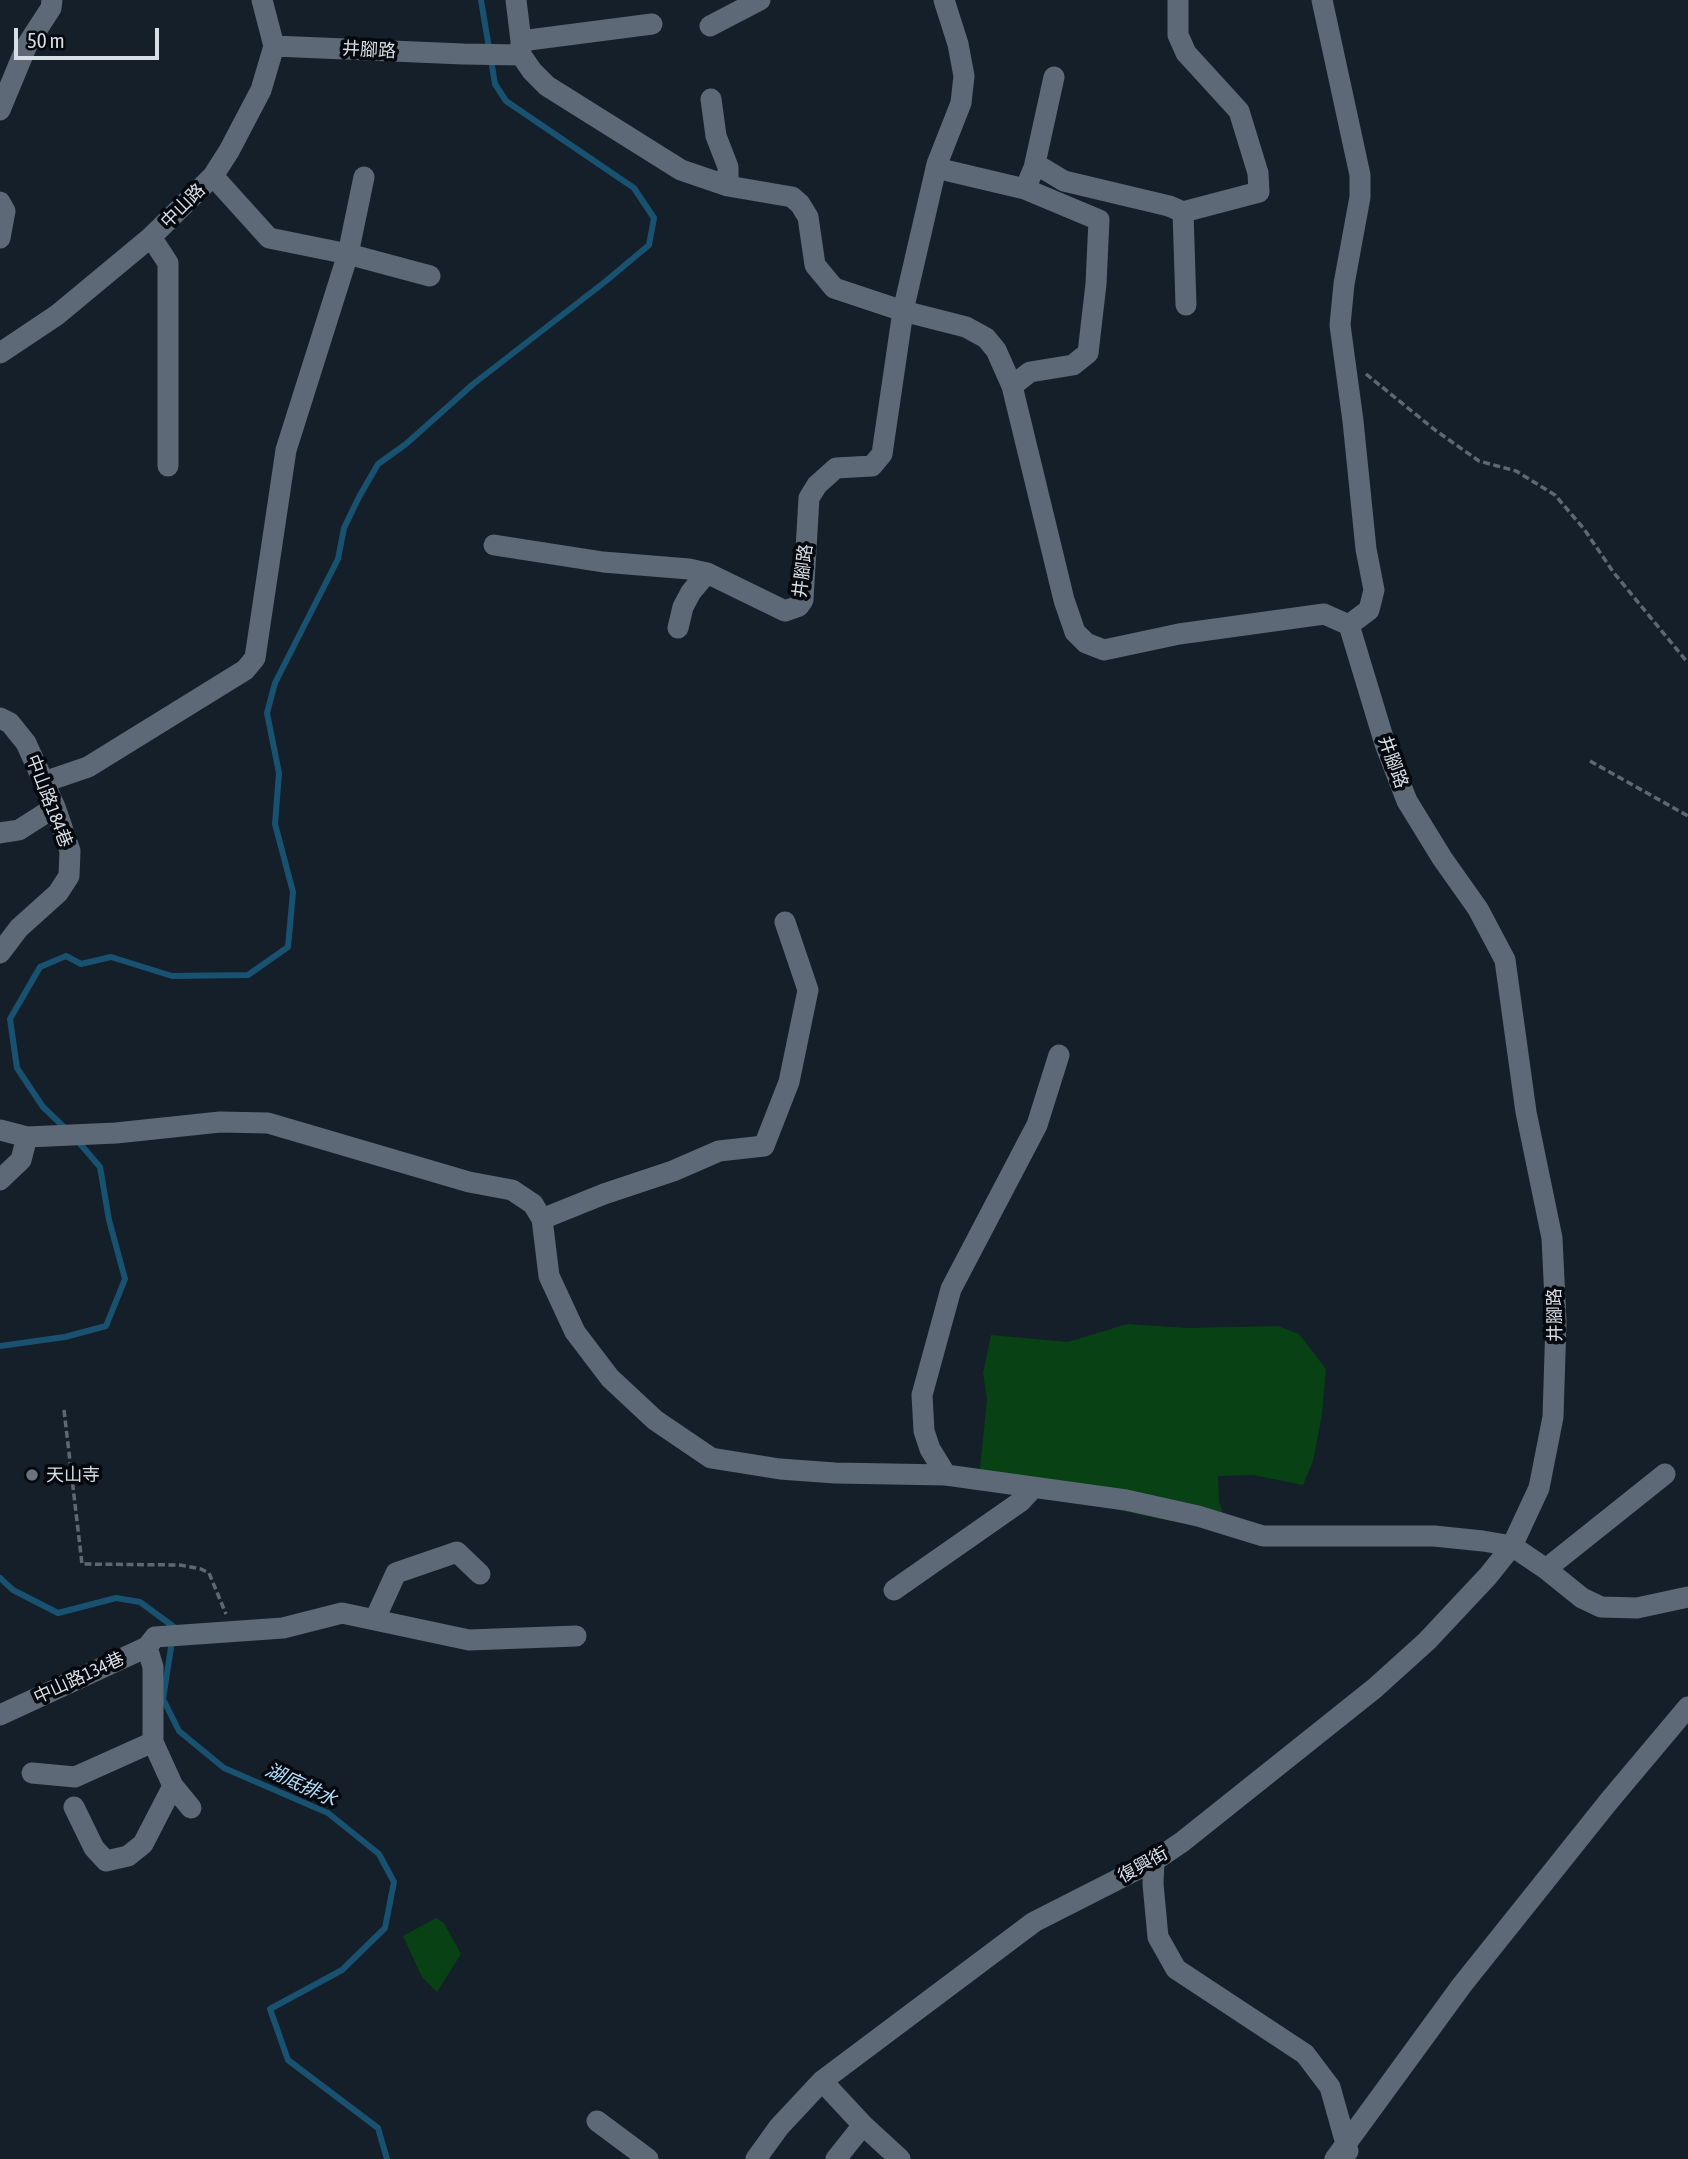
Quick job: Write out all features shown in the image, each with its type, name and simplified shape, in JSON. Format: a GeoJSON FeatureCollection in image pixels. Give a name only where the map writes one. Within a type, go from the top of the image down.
{"type":"FeatureCollection","features":[{"type":"Feature","properties":{"kind":"street"},"geometry":{"type":"LineString","coordinates":[[0,110],[27,45],[51,8],[52,0]]}},
{"type":"Feature","properties":{"kind":"street"},"geometry":{"type":"LineString","coordinates":[[262,0],[274,46]]}},
{"type":"Feature","properties":{"kind":"street"},"geometry":{"type":"LineString","coordinates":[[516,0],[521,48],[532,71],[547,86],[681,170],[728,186],[792,197],[808,217],[814,265],[834,288],[903,311],[967,327],[986,338],[1001,359],[1012,386],[1064,600],[1075,632],[1086,643],[1104,650],[1179,634],[1324,614],[1349,625],[1369,610],[1374,590],[1366,549],[1340,325],[1344,284],[1360,197],[1360,176],[1322,0]]}},
{"type":"Feature","properties":{"kind":"street"},"geometry":{"type":"LineString","coordinates":[[710,26],[760,0]]}},
{"type":"Feature","properties":{"kind":"street","name":"井腳路"},"geometry":{"type":"LineString","coordinates":[[494,545],[603,562],[689,569],[708,573],[785,611],[799,606],[803,600],[809,498],[817,485],[836,468],[872,466],[882,454],[903,311],[936,167],[961,103],[964,76],[958,44],[944,0]]}},
{"type":"Feature","properties":{"kind":"street"},"geometry":{"type":"LineString","coordinates":[[1034,168],[1044,169],[1064,181],[1169,206],[1183,212],[1259,192],[1258,173],[1239,111],[1186,53],[1178,35],[1178,0]]}},
{"type":"Feature","properties":{"kind":"street","name":"井腳路"},"geometry":{"type":"LineString","coordinates":[[274,46],[463,54],[521,48],[652,24]]}},
{"type":"Feature","properties":{"kind":"street","name":"中山路"},"geometry":{"type":"LineString","coordinates":[[0,354],[57,315],[151,237],[213,176],[261,90],[274,46]]}},
{"type":"Feature","properties":{"kind":"street"},"geometry":{"type":"LineString","coordinates":[[1025,189],[1034,168],[1054,77]]}},
{"type":"Feature","properties":{"kind":"street"},"geometry":{"type":"LineString","coordinates":[[711,99],[716,136],[728,167],[728,186]]}},
{"type":"Feature","properties":{"kind":"street"},"geometry":{"type":"LineString","coordinates":[[936,167],[1025,189],[1099,220],[1096,284],[1088,353],[1073,365],[1030,372],[1012,386]]}},
{"type":"Feature","properties":{"kind":"street"},"geometry":{"type":"LineString","coordinates":[[213,176],[268,238],[348,254],[430,276]]}},
{"type":"Feature","properties":{"kind":"street"},"geometry":{"type":"LineString","coordinates":[[44,782],[88,767],[245,670],[255,658],[286,450],[348,254],[364,177]]}},
{"type":"Feature","properties":{"kind":"street"},"geometry":{"type":"LineString","coordinates":[[0,202],[5,211],[0,238]]}},
{"type":"Feature","properties":{"kind":"street"},"geometry":{"type":"LineString","coordinates":[[1183,212],[1186,305]]}},
{"type":"Feature","properties":{"kind":"street"},"geometry":{"type":"LineString","coordinates":[[151,237],[168,263],[168,466]]}},
{"type":"Feature","properties":{"kind":"street"},"geometry":{"type":"LineString","coordinates":[[678,628],[683,607],[691,592],[708,573]]}},
{"type":"Feature","properties":{"kind":"street","name":"井腳路"},"geometry":{"type":"LineString","coordinates":[[1349,625],[1385,744],[1407,801],[1442,859],[1478,909],[1505,960],[1526,1112],[1552,1238],[1556,1321],[1553,1417],[1539,1488],[1512,1546]]}},
{"type":"Feature","properties":{"kind":"street","name":"中山路184巷"},"geometry":{"type":"LineString","coordinates":[[0,718],[10,723],[26,743],[55,807],[69,851],[69,876],[58,893],[19,928],[0,953]]}},
{"type":"Feature","properties":{"kind":"street"},"geometry":{"type":"LineString","coordinates":[[0,833],[19,830],[55,807]]}},
{"type":"Feature","properties":{"kind":"street"},"geometry":{"type":"LineString","coordinates":[[542,1219],[604,1194],[673,1171],[719,1151],[764,1146],[789,1082],[808,990],[785,922]]}},
{"type":"Feature","properties":{"kind":"street"},"geometry":{"type":"LineString","coordinates":[[946,1475],[930,1449],[924,1432],[922,1395],[951,1289],[1037,1125],[1059,1055]]}},
{"type":"Feature","properties":{"kind":"street"},"geometry":{"type":"LineString","coordinates":[[0,1130],[27,1137],[116,1133],[220,1122],[268,1123],[469,1182],[512,1189],[533,1204],[542,1219],[549,1276],[575,1332],[610,1378],[654,1420],[711,1458],[780,1469],[835,1473],[946,1475],[1126,1500],[1198,1516],[1263,1536],[1434,1536],[1512,1546],[1582,1598],[1601,1607],[1637,1608],[1688,1597]]}},
{"type":"Feature","properties":{"kind":"street"},"geometry":{"type":"LineString","coordinates":[[0,1180],[22,1160],[27,1137]]}},
{"type":"Feature","properties":{"kind":"street"},"geometry":{"type":"LineString","coordinates":[[1546,1569],[1665,1474]]}},
{"type":"Feature","properties":{"kind":"street"},"geometry":{"type":"LineString","coordinates":[[894,1590],[1020,1502],[1032,1488]]}},
{"type":"Feature","properties":{"kind":"street","name":"復興街"},"geometry":{"type":"LineString","coordinates":[[755,2159],[779,2127],[822,2081],[1034,1923],[1154,1861],[1182,1842],[1376,1688],[1461,1606],[1512,1546]]}},
{"type":"Feature","properties":{"kind":"street"},"geometry":{"type":"LineString","coordinates":[[375,1619],[396,1573],[457,1552],[480,1574]]}},
{"type":"Feature","properties":{"kind":"street"},"geometry":{"type":"LineString","coordinates":[[191,1808],[173,1786],[153,1742],[151,1642],[283,1628],[342,1613],[469,1640],[576,1636]]}},
{"type":"Feature","properties":{"kind":"street","name":"中山路134巷"},"geometry":{"type":"LineString","coordinates":[[0,1715],[151,1642]]}},
{"type":"Feature","properties":{"kind":"street"},"geometry":{"type":"LineString","coordinates":[[1343,2153],[1462,1985],[1688,1707]]}},
{"type":"Feature","properties":{"kind":"street"},"geometry":{"type":"LineString","coordinates":[[32,1773],[75,1777],[153,1742]]}},
{"type":"Feature","properties":{"kind":"street"},"geometry":{"type":"LineString","coordinates":[[74,1807],[94,1848],[106,1861],[128,1856],[143,1844],[173,1786]]}},
{"type":"Feature","properties":{"kind":"street"},"geometry":{"type":"LineString","coordinates":[[1154,1861],[1153,1884],[1158,1937],[1177,1969],[1305,2054],[1331,2087],[1343,2153]]}},
{"type":"Feature","properties":{"kind":"street"},"geometry":{"type":"LineString","coordinates":[[822,2081],[863,2125],[900,2159]]}},
{"type":"Feature","properties":{"kind":"street"},"geometry":{"type":"LineString","coordinates":[[597,2121],[648,2159]]}},
{"type":"Feature","properties":{"kind":"street"},"geometry":{"type":"LineString","coordinates":[[836,2159],[863,2125]]}},
{"type":"Feature","properties":{"kind":"path"},"geometry":{"type":"LineString","coordinates":[[1344,359],[1479,461],[1516,471],[1555,495],[1584,529],[1614,573],[1688,663]]}},
{"type":"Feature","properties":{"kind":"path"},"geometry":{"type":"LineString","coordinates":[[1590,761],[1688,816]]}},
{"type":"Feature","properties":{"kind":"path"},"geometry":{"type":"LineString","coordinates":[[64,1410],[82,1564],[180,1565],[201,1569],[209,1573],[233,1632]]}},
{"type":"Feature","properties":{"kind":"green space"},"geometry":{"type":"Polygon","coordinates":[[[1127,1324],[1187,1328],[1278,1326],[1299,1334],[1326,1369],[1322,1414],[1313,1461],[1303,1485],[1253,1475],[1218,1476],[1219,1502],[1229,1531],[1155,1518],[979,1479],[987,1399],[983,1373],[991,1335],[1068,1342],[1127,1324]]]}},
{"type":"Feature","properties":{"kind":"green space"},"geometry":{"type":"Polygon","coordinates":[[[436,1918],[444,1923],[461,1954],[437,1992],[422,1977],[403,1936],[436,1918]]]}},
{"type":"Feature","properties":{"kind":"waterway"},"geometry":{"type":"LineString","coordinates":[[66,1129],[43,1107],[17,1068],[10,1019],[40,967],[66,956],[81,964],[111,957],[172,976],[248,975],[288,947],[293,892],[275,824],[279,773],[267,713],[275,683],[338,559],[344,528],[359,497],[378,464],[406,444],[472,385],[649,245],[654,218],[634,188],[506,101],[495,84],[481,0]]}},
{"type":"Feature","properties":{"kind":"waterway"},"geometry":{"type":"LineString","coordinates":[[0,1346],[65,1337],[106,1326],[125,1279],[109,1220],[100,1167],[76,1139]]}},
{"type":"Feature","properties":{"kind":"waterway","name":"湖底排水"},"geometry":{"type":"LineString","coordinates":[[0,1578],[13,1590],[58,1613],[116,1598],[140,1602],[174,1627],[174,1630]]}},
{"type":"Feature","properties":{"kind":"waterway","name":"湖底排水"},"geometry":{"type":"LineString","coordinates":[[172,1641],[163,1699],[179,1731],[224,1768],[328,1813],[379,1854],[394,1882],[385,1928],[342,1970],[270,2009],[288,2060],[378,2128],[387,2159]]}},
{"type":"Feature","properties":{"kind":"place","name":"天山寺"},"geometry":{"type":"Point","coordinates":[32,1475]}}]}
